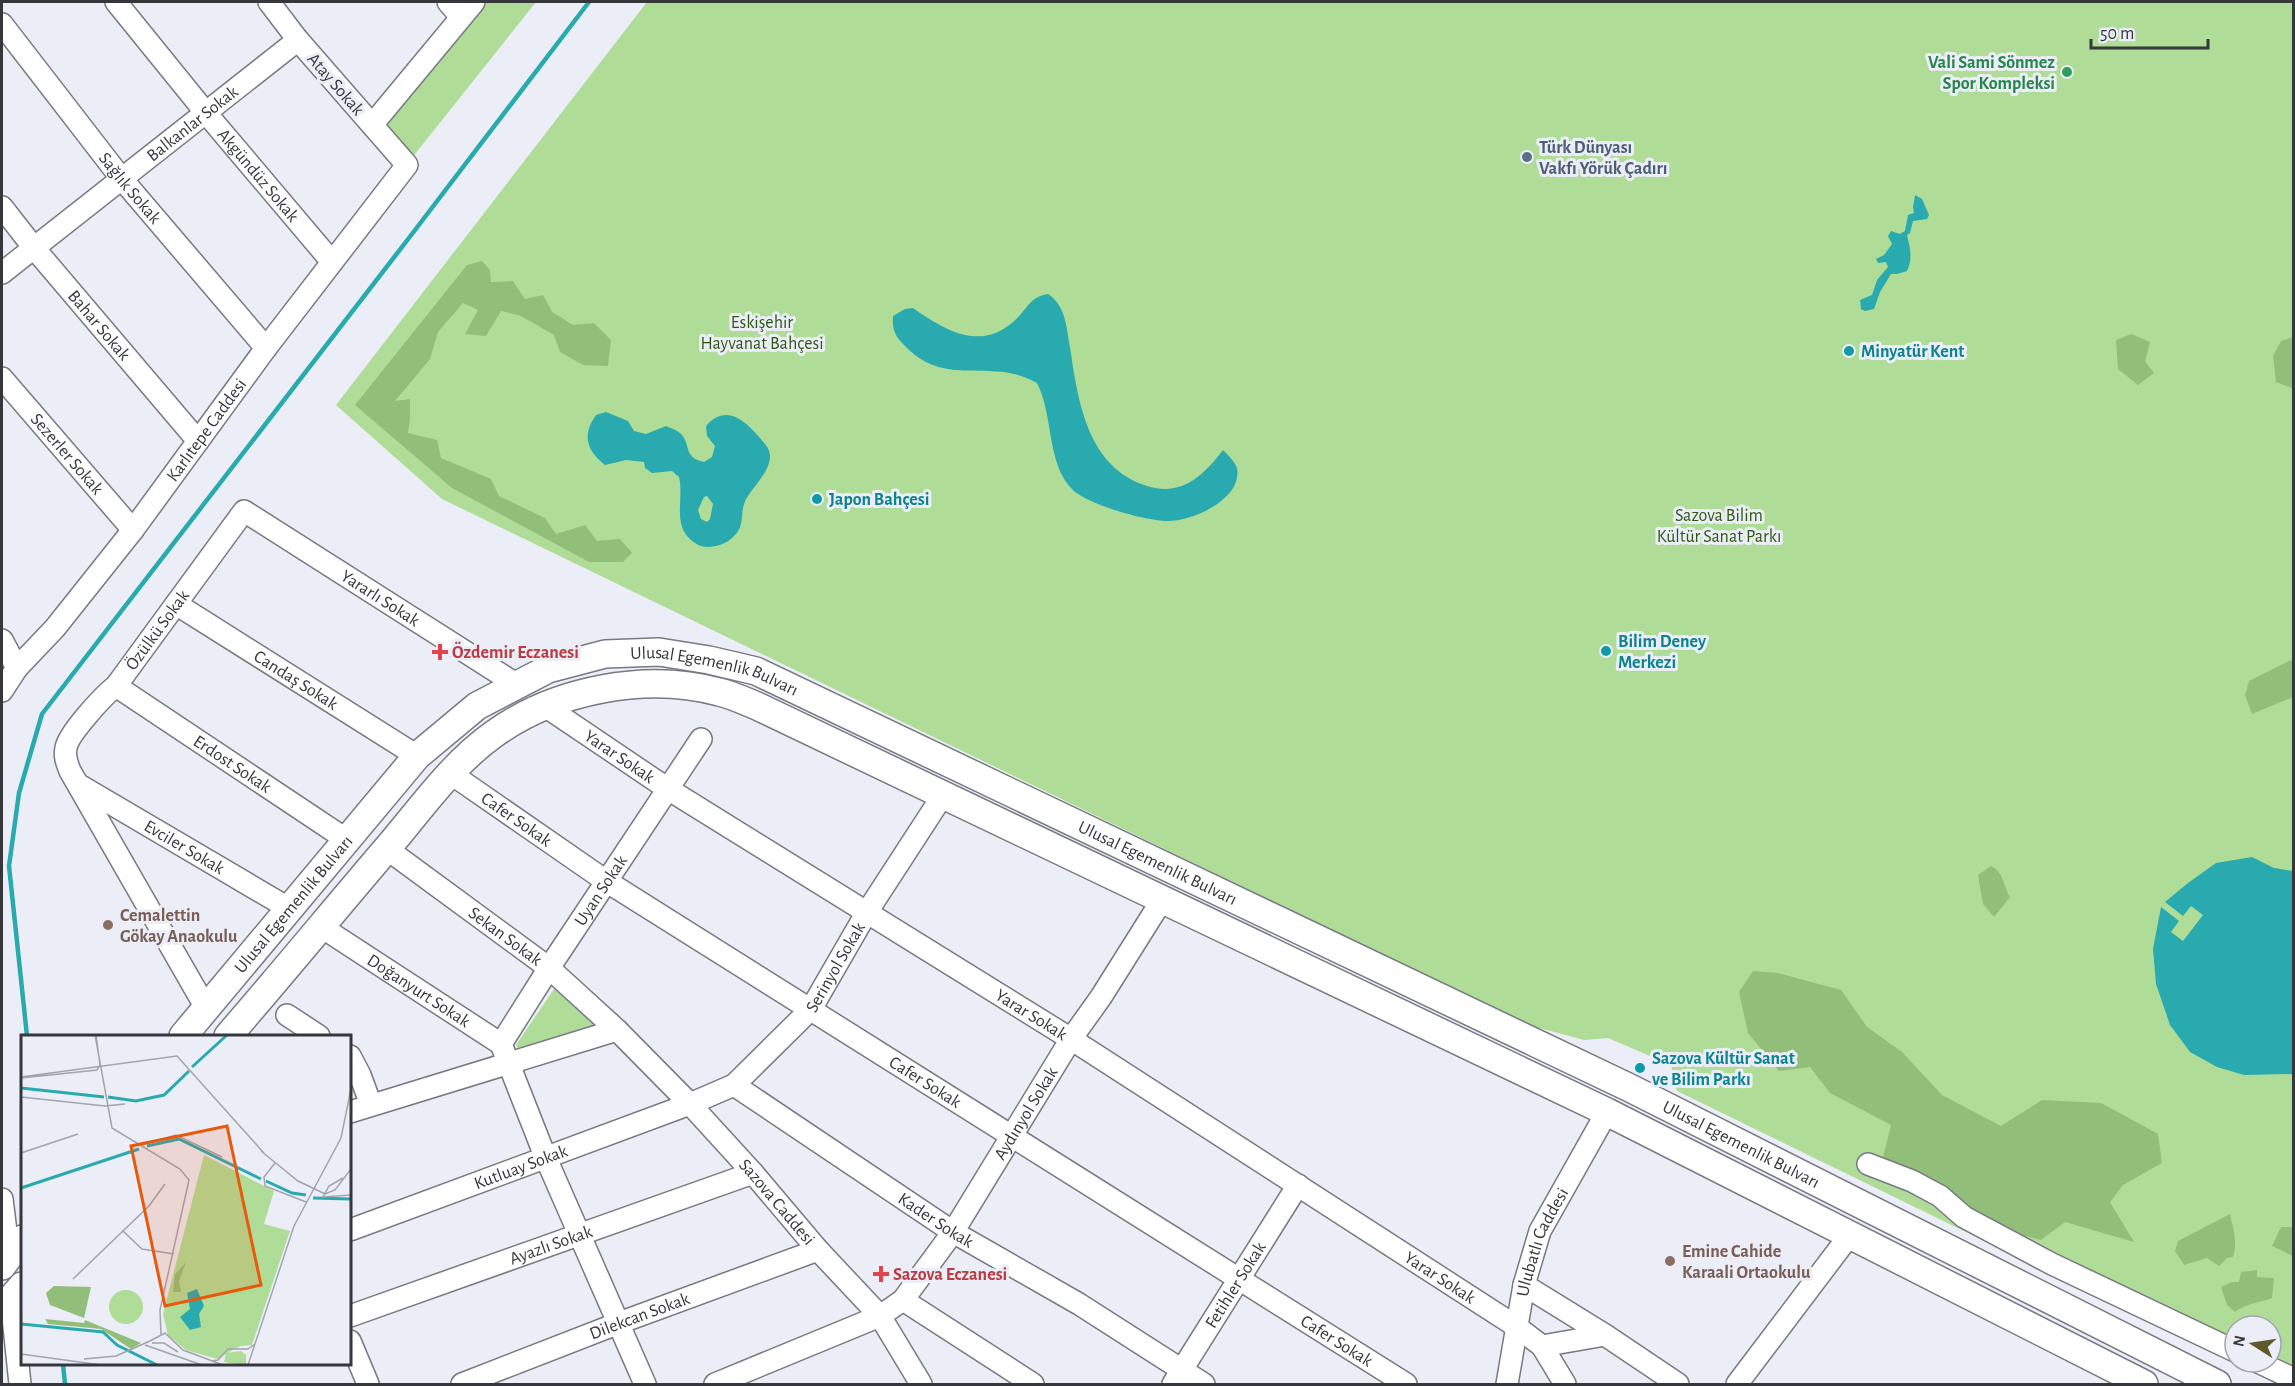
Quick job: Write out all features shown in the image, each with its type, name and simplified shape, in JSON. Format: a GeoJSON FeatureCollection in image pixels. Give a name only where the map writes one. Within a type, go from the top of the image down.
{"type":"FeatureCollection","features":[{"type":"Feature","properties":{"kind":"main road","name":"Ulusal Egemenlik Bulvarı"},"geometry":{"type":"LineString","coordinates":[[184,1035],[417,756],[477,706],[548,669],[604,654],[659,652],[709,660],[756,671],[1630,1088],[2217,1384]]}},
{"type":"Feature","properties":{"kind":"main road","name":"Ulusal Egemenlik Bulvarı"},"geometry":{"type":"LineString","coordinates":[[229,1035],[450,773],[494,734],[545,706],[590,691],[629,685],[685,686],[719,692],[758,706],[1607,1112],[2144,1384]]}},
{"type":"Feature","properties":{"kind":"main road"},"geometry":{"type":"LineString","coordinates":[[206,1008],[213,1035]]}},
{"type":"Feature","properties":{"kind":"street","name":"Akgündüz Sokak"},"geometry":{"type":"LineString","coordinates":[[116,2],[332,262]]}},
{"type":"Feature","properties":{"kind":"street","name":"Atay Sokak"},"geometry":{"type":"LineString","coordinates":[[268,2],[406,165]]}},
{"type":"Feature","properties":{"kind":"street"},"geometry":{"type":"LineString","coordinates":[[372,125],[461,7]]}},
{"type":"Feature","properties":{"kind":"street","name":"Sağlık Sokak"},"geometry":{"type":"LineString","coordinates":[[2,24],[122,178],[266,348]]}},
{"type":"Feature","properties":{"kind":"street","name":"Balkanlar Sokak"},"geometry":{"type":"LineString","coordinates":[[2,273],[298,40]]}},
{"type":"Feature","properties":{"kind":"street","name":"Karlıtepe Caddesi"},"geometry":{"type":"LineString","coordinates":[[2,691],[9,672],[55,628],[133,530],[266,348],[406,165]]}},
{"type":"Feature","properties":{"kind":"street","name":"Bahar Sokak"},"geometry":{"type":"LineString","coordinates":[[2,207],[198,441]]}},
{"type":"Feature","properties":{"kind":"street","name":"Sezerler Sokak"},"geometry":{"type":"LineString","coordinates":[[2,378],[133,530]]}},
{"type":"Feature","properties":{"kind":"street","name":"Özülkü Sokak"},"geometry":{"type":"LineString","coordinates":[[79,786],[65,759],[66,746],[102,696],[116,686],[244,511]]}},
{"type":"Feature","properties":{"kind":"street","name":"Yararlı Sokak"},"geometry":{"type":"LineString","coordinates":[[244,511],[516,684]]}},
{"type":"Feature","properties":{"kind":"street","name":"Candaş Sokak"},"geometry":{"type":"LineString","coordinates":[[176,604],[417,756]]}},
{"type":"Feature","properties":{"kind":"street"},"geometry":{"type":"LineString","coordinates":[[2,640],[9,672]]}},
{"type":"Feature","properties":{"kind":"street","name":"Erdost Sokak"},"geometry":{"type":"LineString","coordinates":[[116,686],[347,840]]}},
{"type":"Feature","properties":{"kind":"street","name":"Yarar Sokak"},"geometry":{"type":"LineString","coordinates":[[545,706],[668,789],[1071,1039],[1517,1327],[1542,1346]]}},
{"type":"Feature","properties":{"kind":"street","name":"Uyan Sokak"},"geometry":{"type":"LineString","coordinates":[[505,1054],[549,968],[701,739]]}},
{"type":"Feature","properties":{"kind":"street","name":"Cafer Sokak"},"geometry":{"type":"LineString","coordinates":[[450,773],[606,881],[1406,1384]]}},
{"type":"Feature","properties":{"kind":"street"},"geometry":{"type":"LineString","coordinates":[[79,786],[206,1008]]}},
{"type":"Feature","properties":{"kind":"street","name":"Evciler Sokak"},"geometry":{"type":"LineString","coordinates":[[79,786],[290,909]]}},
{"type":"Feature","properties":{"kind":"street","name":"Serinyol Sokak"},"geometry":{"type":"LineString","coordinates":[[690,1104],[734,1085],[811,1009],[867,912],[943,795]]}},
{"type":"Feature","properties":{"kind":"street","name":"Sekan Sokak"},"geometry":{"type":"LineString","coordinates":[[387,849],[549,968],[617,1030]]}},
{"type":"Feature","properties":{"kind":"street","name":"Aydınyol Sokak"},"geometry":{"type":"LineString","coordinates":[[715,1384],[880,1316],[903,1300],[953,1232],[1071,1039],[1101,997],[1162,900]]}},
{"type":"Feature","properties":{"kind":"street","name":"Doğanyurt Sokak"},"geometry":{"type":"LineString","coordinates":[[320,926],[505,1054]]}},
{"type":"Feature","properties":{"kind":"street"},"geometry":{"type":"LineString","coordinates":[[287,1016],[317,1035]]}},
{"type":"Feature","properties":{"kind":"street"},"geometry":{"type":"LineString","coordinates":[[351,1112],[505,1054],[617,1030]]}},
{"type":"Feature","properties":{"kind":"street","name":"Sazova Caddesi"},"geometry":{"type":"LineString","coordinates":[[617,1030],[690,1104],[753,1173],[818,1250],[880,1316],[921,1384]]}},
{"type":"Feature","properties":{"kind":"street"},"geometry":{"type":"LineString","coordinates":[[505,1054],[545,1156],[645,1384]]}},
{"type":"Feature","properties":{"kind":"street"},"geometry":{"type":"LineString","coordinates":[[351,1058],[371,1105]]}},
{"type":"Feature","properties":{"kind":"street","name":"Kader Sokak"},"geometry":{"type":"LineString","coordinates":[[734,1085],[953,1232],[1079,1304],[1177,1378],[1204,1384]]}},
{"type":"Feature","properties":{"kind":"street","name":"Kutluay Sokak"},"geometry":{"type":"LineString","coordinates":[[351,1230],[690,1104]]}},
{"type":"Feature","properties":{"kind":"street","name":"Ulubatlı Caddesi"},"geometry":{"type":"LineString","coordinates":[[1507,1384],[1524,1285],[1540,1231],[1607,1112]]}},
{"type":"Feature","properties":{"kind":"street"},"geometry":{"type":"LineString","coordinates":[[1868,1164],[1912,1181],[1940,1196],[1964,1217],[2061,1269],[2223,1345]]}},
{"type":"Feature","properties":{"kind":"street","name":"Ayazlı Sokak"},"geometry":{"type":"LineString","coordinates":[[351,1316],[753,1173]]}},
{"type":"Feature","properties":{"kind":"street","name":"Fetihler Sokak"},"geometry":{"type":"LineString","coordinates":[[1177,1378],[1298,1185]]}},
{"type":"Feature","properties":{"kind":"street"},"geometry":{"type":"LineString","coordinates":[[2,1199],[11,1254]]}},
{"type":"Feature","properties":{"kind":"street"},"geometry":{"type":"LineString","coordinates":[[1737,1384],[1849,1236]]}},
{"type":"Feature","properties":{"kind":"street","name":"Dilekcan Sokak"},"geometry":{"type":"LineString","coordinates":[[462,1384],[818,1250]]}},
{"type":"Feature","properties":{"kind":"street"},"geometry":{"type":"LineString","coordinates":[[1524,1285],[1678,1384]]}},
{"type":"Feature","properties":{"kind":"street"},"geometry":{"type":"LineString","coordinates":[[12,1298],[20,1384]]}},
{"type":"Feature","properties":{"kind":"street"},"geometry":{"type":"LineString","coordinates":[[903,1300],[1033,1384]]}},
{"type":"Feature","properties":{"kind":"street"},"geometry":{"type":"LineString","coordinates":[[1565,1384],[1542,1346],[1605,1335]]}},
{"type":"Feature","properties":{"kind":"street"},"geometry":{"type":"LineString","coordinates":[[351,1343],[368,1384]]}},
{"type":"Feature","properties":{"kind":"green space"},"geometry":{"type":"Polygon","coordinates":[[[480,2],[536,2],[411,159],[379,124],[480,2]]]}},
{"type":"Feature","properties":{"kind":"green space","name":"Sazova Bilim Kültür Sanat Parkı"},"geometry":{"type":"Polygon","coordinates":[[[647,2],[2293,2],[2293,1384],[2283,1384],[2260,1374],[2283,1374],[2283,1314],[2223,1314],[2223,1358],[1677,1091],[1671,1065],[1608,1038],[1584,1040],[1528,1025],[442,499],[336,405],[647,2]]]}},
{"type":"Feature","properties":{"kind":"green space"},"geometry":{"type":"Polygon","coordinates":[[[482,261],[490,270],[491,282],[513,281],[525,299],[543,295],[552,312],[573,325],[594,323],[611,340],[608,366],[583,365],[560,352],[554,335],[521,316],[501,311],[486,336],[465,334],[478,310],[463,303],[438,332],[430,359],[395,401],[410,399],[408,433],[437,440],[441,458],[491,479],[499,496],[545,518],[556,534],[585,525],[597,541],[620,539],[632,553],[623,562],[589,562],[452,488],[355,405],[467,265],[482,261]]]}},
{"type":"Feature","properties":{"kind":"green space"},"geometry":{"type":"Polygon","coordinates":[[[2131,334],[2150,342],[2145,361],[2154,373],[2138,385],[2118,369],[2116,340],[2131,334]]]}},
{"type":"Feature","properties":{"kind":"green space"},"geometry":{"type":"Polygon","coordinates":[[[2293,337],[2294,387],[2292,388],[2276,382],[2273,356],[2281,341],[2293,337]]]}},
{"type":"Feature","properties":{"kind":"green space"},"geometry":{"type":"Polygon","coordinates":[[[2291,660],[2293,663],[2293,697],[2252,714],[2245,695],[2249,681],[2291,660]]]}},
{"type":"Feature","properties":{"kind":"green space"},"geometry":{"type":"Polygon","coordinates":[[[1991,866],[2001,876],[2010,897],[1994,917],[1983,904],[1978,875],[1991,866]]]}},
{"type":"Feature","properties":{"kind":"green space"},"geometry":{"type":"Polygon","coordinates":[[[1753,971],[1778,973],[1841,990],[1867,1027],[1902,1052],[1942,1095],[2001,1126],[2042,1100],[2101,1103],[2158,1134],[2162,1163],[2123,1185],[2110,1202],[2134,1242],[2065,1222],[2041,1240],[2010,1232],[1883,1157],[1891,1125],[1830,1093],[1810,1067],[1779,1071],[1748,1033],[1739,992],[1753,971]]]}},
{"type":"Feature","properties":{"kind":"green space"},"geometry":{"type":"Polygon","coordinates":[[[556,986],[600,1026],[521,1052],[516,1045],[556,986]]]}},
{"type":"Feature","properties":{"kind":"green space"},"geometry":{"type":"Polygon","coordinates":[[[2230,1214],[2235,1241],[2233,1257],[2227,1258],[2219,1266],[2207,1258],[2184,1265],[2175,1251],[2178,1241],[2230,1214]]]}},
{"type":"Feature","properties":{"kind":"green space"},"geometry":{"type":"Polygon","coordinates":[[[2281,1227],[2293,1227],[2293,1256],[2272,1246],[2281,1227]]]}},
{"type":"Feature","properties":{"kind":"green space"},"geometry":{"type":"Polygon","coordinates":[[[2257,1270],[2257,1277],[2274,1278],[2272,1298],[2235,1312],[2227,1305],[2221,1287],[2232,1282],[2239,1282],[2241,1272],[2257,1270]]]}},
{"type":"Feature","properties":{"kind":"water"},"geometry":{"type":"Polygon","coordinates":[[[1915,195],[1922,199],[1929,215],[1927,219],[1913,221],[1910,233],[1907,235],[1910,258],[1907,271],[1891,274],[1880,292],[1874,309],[1865,311],[1861,309],[1860,300],[1872,295],[1877,280],[1888,267],[1886,262],[1878,263],[1876,259],[1884,255],[1892,244],[1888,236],[1891,231],[1900,234],[1905,231],[1908,215],[1914,213],[1915,195]]]}},
{"type":"Feature","properties":{"kind":"water"},"geometry":{"type":"Polygon","coordinates":[[[1048,294],[1058,304],[1064,317],[1077,389],[1089,430],[1098,448],[1111,464],[1127,477],[1147,486],[1171,489],[1191,482],[1208,468],[1223,450],[1237,468],[1237,479],[1224,498],[1214,506],[1190,517],[1168,521],[1132,515],[1081,496],[1064,479],[1058,467],[1046,410],[1037,383],[1020,375],[1003,372],[952,370],[936,366],[920,358],[904,345],[894,329],[893,316],[905,309],[913,308],[953,331],[966,335],[993,334],[1007,327],[1035,299],[1048,294]]]}},
{"type":"Feature","properties":{"kind":"water"},"geometry":{"type":"Polygon","coordinates":[[[606,412],[628,421],[634,431],[646,434],[666,426],[673,429],[684,437],[690,454],[704,462],[712,457],[715,446],[707,436],[706,426],[713,419],[727,415],[734,416],[747,425],[768,448],[769,462],[746,500],[740,527],[734,536],[712,547],[701,546],[690,539],[683,530],[681,521],[679,477],[672,471],[652,473],[645,468],[644,462],[626,460],[605,465],[594,454],[588,442],[589,429],[596,415],[606,412]],[[707,496],[704,497],[698,510],[701,519],[707,522],[710,519],[713,504],[707,496]]]}},
{"type":"Feature","properties":{"kind":"water"},"geometry":{"type":"Polygon","coordinates":[[[2252,857],[2274,868],[2293,871],[2293,1074],[2244,1075],[2217,1067],[2190,1052],[2170,1025],[2156,984],[2153,949],[2161,907],[2179,921],[2171,932],[2183,941],[2203,915],[2191,906],[2183,916],[2165,902],[2216,863],[2252,857]]]}},
{"type":"Feature","properties":{"kind":"waterway"},"geometry":{"type":"LineString","coordinates":[[27,1035],[9,866],[19,793],[42,714],[589,2]]}},
{"type":"Feature","properties":{"kind":"waterway"},"geometry":{"type":"LineString","coordinates":[[63,1365],[65,1384]]}},
{"type":"Feature","properties":{"kind":"place","name":"Vali Sami Sönmez Spor Kompleksi"},"geometry":{"type":"Point","coordinates":[2067,72]}},
{"type":"Feature","properties":{"kind":"place","name":"Türk Dünyası Vakfı Yörük Çadırı"},"geometry":{"type":"Point","coordinates":[1527,157]}},
{"type":"Feature","properties":{"kind":"place","name":"Minyatür Kent"},"geometry":{"type":"Point","coordinates":[1849,351]}},
{"type":"Feature","properties":{"kind":"place","name":"Japon Bahçesi"},"geometry":{"type":"Point","coordinates":[817,499]}},
{"type":"Feature","properties":{"kind":"place","name":"Bilim Deney Merkezi"},"geometry":{"type":"Point","coordinates":[1606,651]}},
{"type":"Feature","properties":{"kind":"place","name":"Özdemir Eczanesi"},"geometry":{"type":"Point","coordinates":[440,652]}},
{"type":"Feature","properties":{"kind":"place","name":"Cemalettin Gökay Anaokulu"},"geometry":{"type":"Point","coordinates":[108,925]}},
{"type":"Feature","properties":{"kind":"place","name":"Sazova Kültür Sanat ve Bilim Parkı"},"geometry":{"type":"Point","coordinates":[1640,1068]}},
{"type":"Feature","properties":{"kind":"place","name":"Emine Cahide Karaali Ortaokulu"},"geometry":{"type":"Point","coordinates":[1670,1261]}},
{"type":"Feature","properties":{"kind":"place","name":"Sazova Eczanesi"},"geometry":{"type":"Point","coordinates":[881,1274]}},
{"type":"Feature","properties":{"kind":"park label","name":"Eskişehir Hayvanat Bahçesi"},"geometry":{"type":"Point","coordinates":[762,332]}}]}
